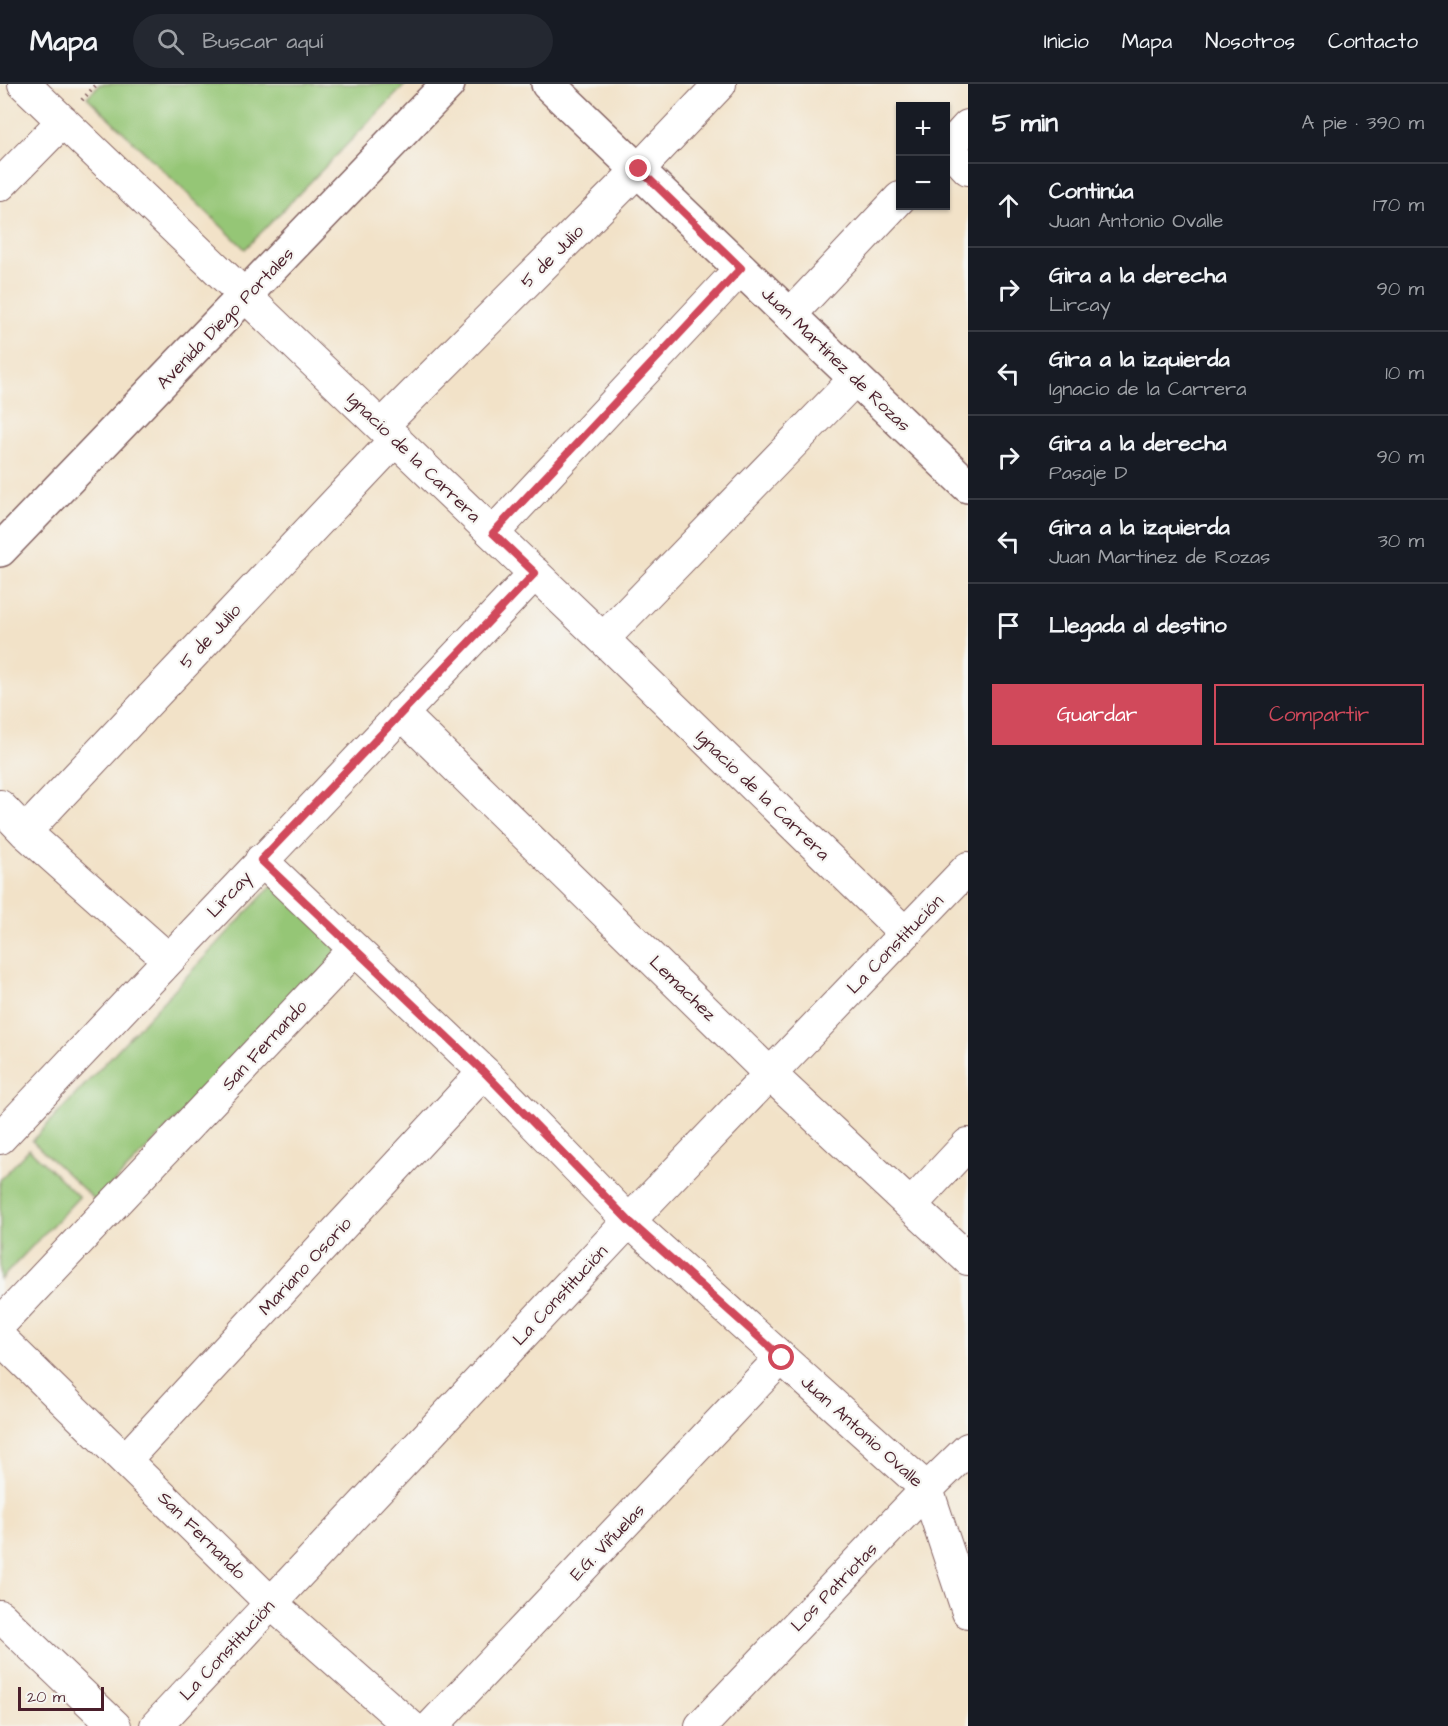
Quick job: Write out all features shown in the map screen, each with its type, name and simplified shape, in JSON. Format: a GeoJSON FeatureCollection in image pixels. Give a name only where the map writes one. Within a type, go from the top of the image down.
{"type":"FeatureCollection","features":[{"type":"Feature","properties":{"kind":"street","name":"Ignacio de la Carrera"},"geometry":{"type":"LineString","coordinates":[[24,84],[535,573],[905,933]]}},
{"type":"Feature","properties":{"kind":"street","name":"Avenida Diego Portales"},"geometry":{"type":"LineString","coordinates":[[0,550],[448,84]]}},
{"type":"Feature","properties":{"kind":"street","name":"Juan Martínez de Rozas"},"geometry":{"type":"LineString","coordinates":[[548,84],[968,486]]}},
{"type":"Feature","properties":{"kind":"street","name":"5 de Julio"},"geometry":{"type":"LineString","coordinates":[[25,832],[389,433],[720,84]]}},
{"type":"Feature","properties":{"kind":"street"},"geometry":{"type":"LineString","coordinates":[[0,185],[63,121]]}},
{"type":"Feature","properties":{"kind":"street"},"geometry":{"type":"LineString","coordinates":[[790,315],[896,202]]}},
{"type":"Feature","properties":{"kind":"street"},"geometry":{"type":"LineString","coordinates":[[493,533],[741,268]]}},
{"type":"Feature","properties":{"kind":"street"},"geometry":{"type":"LineString","coordinates":[[603,639],[856,378]]}},
{"type":"Feature","properties":{"kind":"street","name":"Lircay"},"geometry":{"type":"LineString","coordinates":[[0,1138],[535,573]]}},
{"type":"Feature","properties":{"kind":"street","name":"Lemachez"},"geometry":{"type":"LineString","coordinates":[[401,712],[771,1075],[968,1259]]}},
{"type":"Feature","properties":{"kind":"street"},"geometry":{"type":"LineString","coordinates":[[0,806],[25,832],[168,959]]}},
{"type":"Feature","properties":{"kind":"street","name":"Juan Antonio Ovalle"},"geometry":{"type":"LineString","coordinates":[[261,860],[484,1072],[629,1221],[927,1489],[968,1611]]}},
{"type":"Feature","properties":{"kind":"street","name":"La Constitución"},"geometry":{"type":"LineString","coordinates":[[156,1726],[629,1221],[968,868]]}},
{"type":"Feature","properties":{"kind":"street","name":"San Fernando"},"geometry":{"type":"LineString","coordinates":[[0,1323],[355,949]]}},
{"type":"Feature","properties":{"kind":"street","name":"Mariano Osorio"},"geometry":{"type":"LineString","coordinates":[[126,1460],[484,1072]]}},
{"type":"Feature","properties":{"kind":"street"},"geometry":{"type":"LineString","coordinates":[[911,1205],[968,1144]]}},
{"type":"Feature","properties":{"kind":"street","name":"San Fernando"},"geometry":{"type":"LineString","coordinates":[[0,1338],[271,1604],[410,1726]]}},
{"type":"Feature","properties":{"kind":"street","name":"E.G. Viñuelas"},"geometry":{"type":"LineString","coordinates":[[432,1726],[782,1358]]}},
{"type":"Feature","properties":{"kind":"street","name":"Los Patriotas"},"geometry":{"type":"LineString","coordinates":[[701,1726],[968,1449]]}},
{"type":"Feature","properties":{"kind":"street"},"geometry":{"type":"LineString","coordinates":[[0,1616],[115,1726]]}},
{"type":"Feature","properties":{"kind":"green space"},"geometry":{"type":"Polygon","coordinates":[[[100,84],[406,84],[245,249],[87,97],[100,84]]]}},
{"type":"Feature","properties":{"kind":"green space"},"geometry":{"type":"Polygon","coordinates":[[[277,880],[343,949],[96,1201],[32,1141],[277,880]]]}},
{"type":"Feature","properties":{"kind":"green space"},"geometry":{"type":"Polygon","coordinates":[[[29,1149],[79,1197],[0,1280],[0,1180],[29,1149]]]}},
{"type":"Feature","properties":{"kind":"route"},"geometry":{"type":"LineString","coordinates":[[639,169],[741,268],[493,533],[535,573],[261,860],[484,1072],[629,1221],[782,1358]]}}]}
